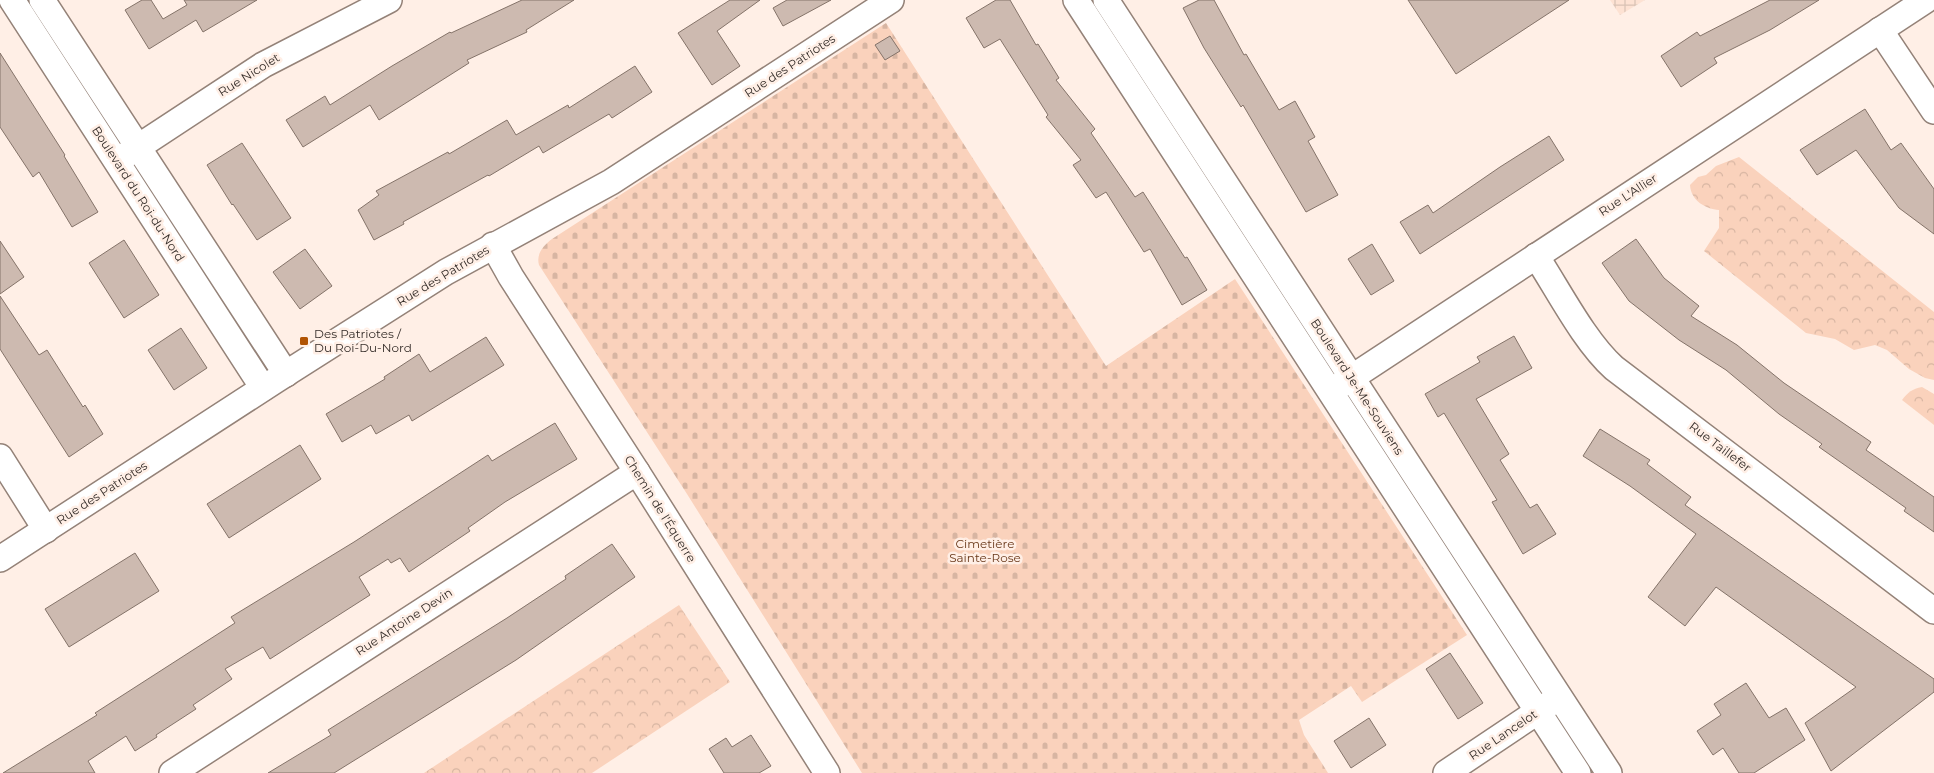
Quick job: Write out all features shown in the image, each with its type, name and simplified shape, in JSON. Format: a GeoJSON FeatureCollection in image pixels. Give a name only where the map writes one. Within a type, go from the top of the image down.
{"type":"FeatureCollection","features":[{"type":"Feature","properties":{"kind":"street","name":"Boulevard du Roi-du-Nord"},"geometry":{"type":"LineString","coordinates":[[12,0],[264,388]]}},
{"type":"Feature","properties":{"kind":"street","name":"Boulevard du Roi-du-Nord"},"geometry":{"type":"LineString","coordinates":[[42,0],[286,374]]}},
{"type":"Feature","properties":{"kind":"street","name":"Rue Nicolet"},"geometry":{"type":"LineString","coordinates":[[117,161],[263,66],[389,0]]}},
{"type":"Feature","properties":{"kind":"street","name":"Rue des Patriotes"},"geometry":{"type":"LineString","coordinates":[[0,559],[446,272],[611,182],[891,0]]}},
{"type":"Feature","properties":{"kind":"street","name":"Boulevard Je-Me-Souviens"},"geometry":{"type":"LineString","coordinates":[[1076,0],[1578,773]]}},
{"type":"Feature","properties":{"kind":"street","name":"Boulevard Je-Me-Souviens"},"geometry":{"type":"LineString","coordinates":[[1106,0],[1609,773]]}},
{"type":"Feature","properties":{"kind":"street","name":"Rue L'Allier"},"geometry":{"type":"LineString","coordinates":[[1331,392],[1926,0]]}},
{"type":"Feature","properties":{"kind":"street"},"geometry":{"type":"LineString","coordinates":[[1880,30],[1934,110]]}},
{"type":"Feature","properties":{"kind":"street","name":"Chemin de l'Équerre"},"geometry":{"type":"LineString","coordinates":[[493,246],[511,278],[637,472],[826,773]]}},
{"type":"Feature","properties":{"kind":"street","name":"Rue Taillefer"},"geometry":{"type":"LineString","coordinates":[[1536,256],[1588,338],[1607,362],[1934,611]]}},
{"type":"Feature","properties":{"kind":"street"},"geometry":{"type":"LineString","coordinates":[[0,457],[46,530]]}},
{"type":"Feature","properties":{"kind":"street","name":"Rue Antoine Devin"},"geometry":{"type":"LineString","coordinates":[[172,773],[637,472]]}},
{"type":"Feature","properties":{"kind":"street","name":"Rue Lancelot"},"geometry":{"type":"LineString","coordinates":[[1446,773],[1559,698]]}},
{"type":"Feature","properties":{"kind":"shaded area"},"geometry":{"type":"Polygon","coordinates":[[[1610,0],[1645,0],[1620,15],[1610,0]]]}},
{"type":"Feature","properties":{"kind":"green space","name":"Cimetière Sainte-Rose"},"geometry":{"type":"Polygon","coordinates":[[[886,23],[1106,366],[1235,279],[1467,635],[1362,702],[1351,686],[1299,720],[1304,735],[1328,773],[862,773],[687,494],[539,265],[538,257],[541,250],[552,239],[886,23]]]}},
{"type":"Feature","properties":{"kind":"green space"},"geometry":{"type":"Polygon","coordinates":[[[1739,157],[1934,312],[1934,380],[1925,378],[1909,369],[1887,350],[1875,345],[1854,350],[1835,339],[1806,333],[1704,251],[1719,228],[1719,210],[1704,206],[1696,200],[1690,185],[1698,177],[1706,175],[1716,166],[1739,157]]]}},
{"type":"Feature","properties":{"kind":"green space"},"geometry":{"type":"Polygon","coordinates":[[[1922,387],[1934,394],[1934,425],[1902,400],[1910,391],[1922,387]]]}},
{"type":"Feature","properties":{"kind":"green space"},"geometry":{"type":"Polygon","coordinates":[[[679,605],[730,682],[592,773],[424,773],[679,605]]]}},
{"type":"Feature","properties":{"kind":"building"},"geometry":{"type":"Polygon","coordinates":[[[142,0],[151,0],[163,19],[187,5],[184,0],[257,0],[203,32],[196,20],[149,49],[125,10],[142,0]]]}},
{"type":"Feature","properties":{"kind":"building"},"geometry":{"type":"Polygon","coordinates":[[[522,0],[574,0],[526,30],[527,32],[467,60],[469,63],[379,120],[370,105],[303,147],[286,120],[325,96],[330,105],[450,32],[522,0]]]}},
{"type":"Feature","properties":{"kind":"building"},"geometry":{"type":"Polygon","coordinates":[[[730,0],[760,0],[717,31],[740,66],[712,85],[678,33],[730,0]]]}},
{"type":"Feature","properties":{"kind":"building"},"geometry":{"type":"Polygon","coordinates":[[[787,0],[831,0],[783,26],[773,8],[787,0]]]}},
{"type":"Feature","properties":{"kind":"building"},"geometry":{"type":"Polygon","coordinates":[[[996,0],[1010,0],[1036,45],[1038,44],[1059,78],[1056,80],[1095,129],[1091,133],[1135,197],[1143,192],[1207,290],[1182,305],[1150,249],[1144,252],[1106,192],[1096,198],[1073,165],[1081,160],[1046,117],[1048,115],[1000,39],[984,48],[966,18],[996,0]]]}},
{"type":"Feature","properties":{"kind":"building"},"geometry":{"type":"Polygon","coordinates":[[[1199,0],[1214,0],[1244,55],[1246,54],[1279,110],[1295,101],[1315,137],[1308,141],[1338,195],[1306,212],[1243,105],[1241,107],[1204,48],[1183,8],[1199,0]]]}},
{"type":"Feature","properties":{"kind":"building"},"geometry":{"type":"Polygon","coordinates":[[[1408,0],[1569,0],[1456,74],[1408,0]]]}},
{"type":"Feature","properties":{"kind":"building"},"geometry":{"type":"Polygon","coordinates":[[[1770,0],[1819,0],[1770,30],[1714,58],[1717,63],[1681,87],[1661,56],[1697,32],[1700,36],[1770,0]]]}},
{"type":"Feature","properties":{"kind":"building"},"geometry":{"type":"Polygon","coordinates":[[[890,36],[900,51],[885,60],[875,45],[890,36]]]}},
{"type":"Feature","properties":{"kind":"building"},"geometry":{"type":"Polygon","coordinates":[[[0,53],[65,155],[98,212],[72,227],[39,172],[33,177],[0,127],[0,53]]]}},
{"type":"Feature","properties":{"kind":"building"},"geometry":{"type":"Polygon","coordinates":[[[635,66],[652,92],[612,118],[609,114],[543,153],[539,146],[374,240],[358,210],[379,195],[376,191],[448,152],[449,154],[507,120],[516,135],[568,105],[569,108],[635,66]]]}},
{"type":"Feature","properties":{"kind":"building"},"geometry":{"type":"Polygon","coordinates":[[[1865,109],[1891,150],[1901,143],[1934,189],[1934,234],[1899,208],[1856,150],[1817,175],[1800,150],[1865,109]]]}},
{"type":"Feature","properties":{"kind":"building"},"geometry":{"type":"Polygon","coordinates":[[[1549,136],[1564,160],[1420,254],[1400,222],[1428,205],[1433,213],[1549,136]]]}},
{"type":"Feature","properties":{"kind":"building"},"geometry":{"type":"Polygon","coordinates":[[[242,143],[291,218],[257,240],[207,165],[242,143]]]}},
{"type":"Feature","properties":{"kind":"building"},"geometry":{"type":"Polygon","coordinates":[[[1636,239],[1664,278],[1699,306],[1691,316],[1737,345],[1784,383],[1871,442],[1866,450],[1934,497],[1934,532],[1904,511],[1906,508],[1819,447],[1822,444],[1779,414],[1726,370],[1679,340],[1629,301],[1602,263],[1636,239]]]}},
{"type":"Feature","properties":{"kind":"building"},"geometry":{"type":"Polygon","coordinates":[[[124,240],[159,295],[124,318],[89,263],[124,240]]]}},
{"type":"Feature","properties":{"kind":"building"},"geometry":{"type":"Polygon","coordinates":[[[0,241],[24,277],[0,294],[0,241]]]}},
{"type":"Feature","properties":{"kind":"building"},"geometry":{"type":"Polygon","coordinates":[[[1372,244],[1394,281],[1371,295],[1348,259],[1372,244]]]}},
{"type":"Feature","properties":{"kind":"building"},"geometry":{"type":"Polygon","coordinates":[[[305,249],[332,286],[300,309],[273,272],[305,249]]]}},
{"type":"Feature","properties":{"kind":"building"},"geometry":{"type":"Polygon","coordinates":[[[0,296],[39,355],[47,350],[83,407],[85,405],[103,434],[69,457],[0,349],[0,296]]]}},
{"type":"Feature","properties":{"kind":"building"},"geometry":{"type":"Polygon","coordinates":[[[181,328],[207,368],[174,390],[148,350],[181,328]]]}},
{"type":"Feature","properties":{"kind":"building"},"geometry":{"type":"Polygon","coordinates":[[[1514,336],[1532,368],[1476,399],[1509,454],[1500,460],[1530,508],[1537,504],[1556,534],[1523,554],[1492,502],[1497,500],[1444,413],[1438,417],[1425,394],[1480,362],[1477,357],[1514,336]]]}},
{"type":"Feature","properties":{"kind":"building"},"geometry":{"type":"Polygon","coordinates":[[[486,337],[504,365],[412,421],[409,415],[376,434],[371,425],[342,442],[326,414],[385,379],[384,377],[419,354],[430,372],[486,337]]]}},
{"type":"Feature","properties":{"kind":"building"},"geometry":{"type":"Polygon","coordinates":[[[555,423],[577,459],[505,502],[468,528],[470,531],[409,572],[400,558],[391,563],[388,559],[359,577],[370,595],[270,659],[263,647],[225,669],[232,679],[193,705],[196,709],[135,751],[126,736],[88,761],[95,773],[3,773],[97,715],[95,713],[235,623],[231,617],[354,542],[488,455],[492,461],[555,423]]]}},
{"type":"Feature","properties":{"kind":"building"},"geometry":{"type":"Polygon","coordinates":[[[1600,429],[1650,460],[1647,464],[1691,497],[1685,505],[1934,679],[1934,692],[1831,771],[1805,723],[1856,687],[1716,587],[1685,626],[1648,597],[1696,534],[1630,486],[1583,456],[1600,429]]]}},
{"type":"Feature","properties":{"kind":"building"},"geometry":{"type":"Polygon","coordinates":[[[300,445],[321,479],[229,538],[207,504],[300,445]]]}},
{"type":"Feature","properties":{"kind":"building"},"geometry":{"type":"Polygon","coordinates":[[[612,544],[635,577],[516,660],[334,773],[268,773],[331,735],[328,730],[566,579],[565,576],[612,544]]]}},
{"type":"Feature","properties":{"kind":"building"},"geometry":{"type":"Polygon","coordinates":[[[135,553],[159,591],[69,647],[45,609],[135,553]]]}},
{"type":"Feature","properties":{"kind":"building"},"geometry":{"type":"Polygon","coordinates":[[[1450,653],[1483,703],[1458,719],[1426,669],[1450,653]]]}},
{"type":"Feature","properties":{"kind":"building"},"geometry":{"type":"Polygon","coordinates":[[[1746,683],[1769,718],[1786,708],[1805,740],[1754,773],[1739,773],[1723,748],[1713,755],[1697,731],[1721,715],[1714,704],[1746,683]]]}},
{"type":"Feature","properties":{"kind":"building"},"geometry":{"type":"Polygon","coordinates":[[[1369,718],[1386,745],[1351,768],[1334,741],[1369,718]]]}},
{"type":"Feature","properties":{"kind":"building"},"geometry":{"type":"Polygon","coordinates":[[[751,735],[771,766],[759,773],[724,773],[709,749],[726,738],[732,747],[751,735]]]}},
{"type":"Feature","properties":{"kind":"place","name":"Des Patriotes / Du Roi-Du-Nord"},"geometry":{"type":"Point","coordinates":[304,341]}}]}
